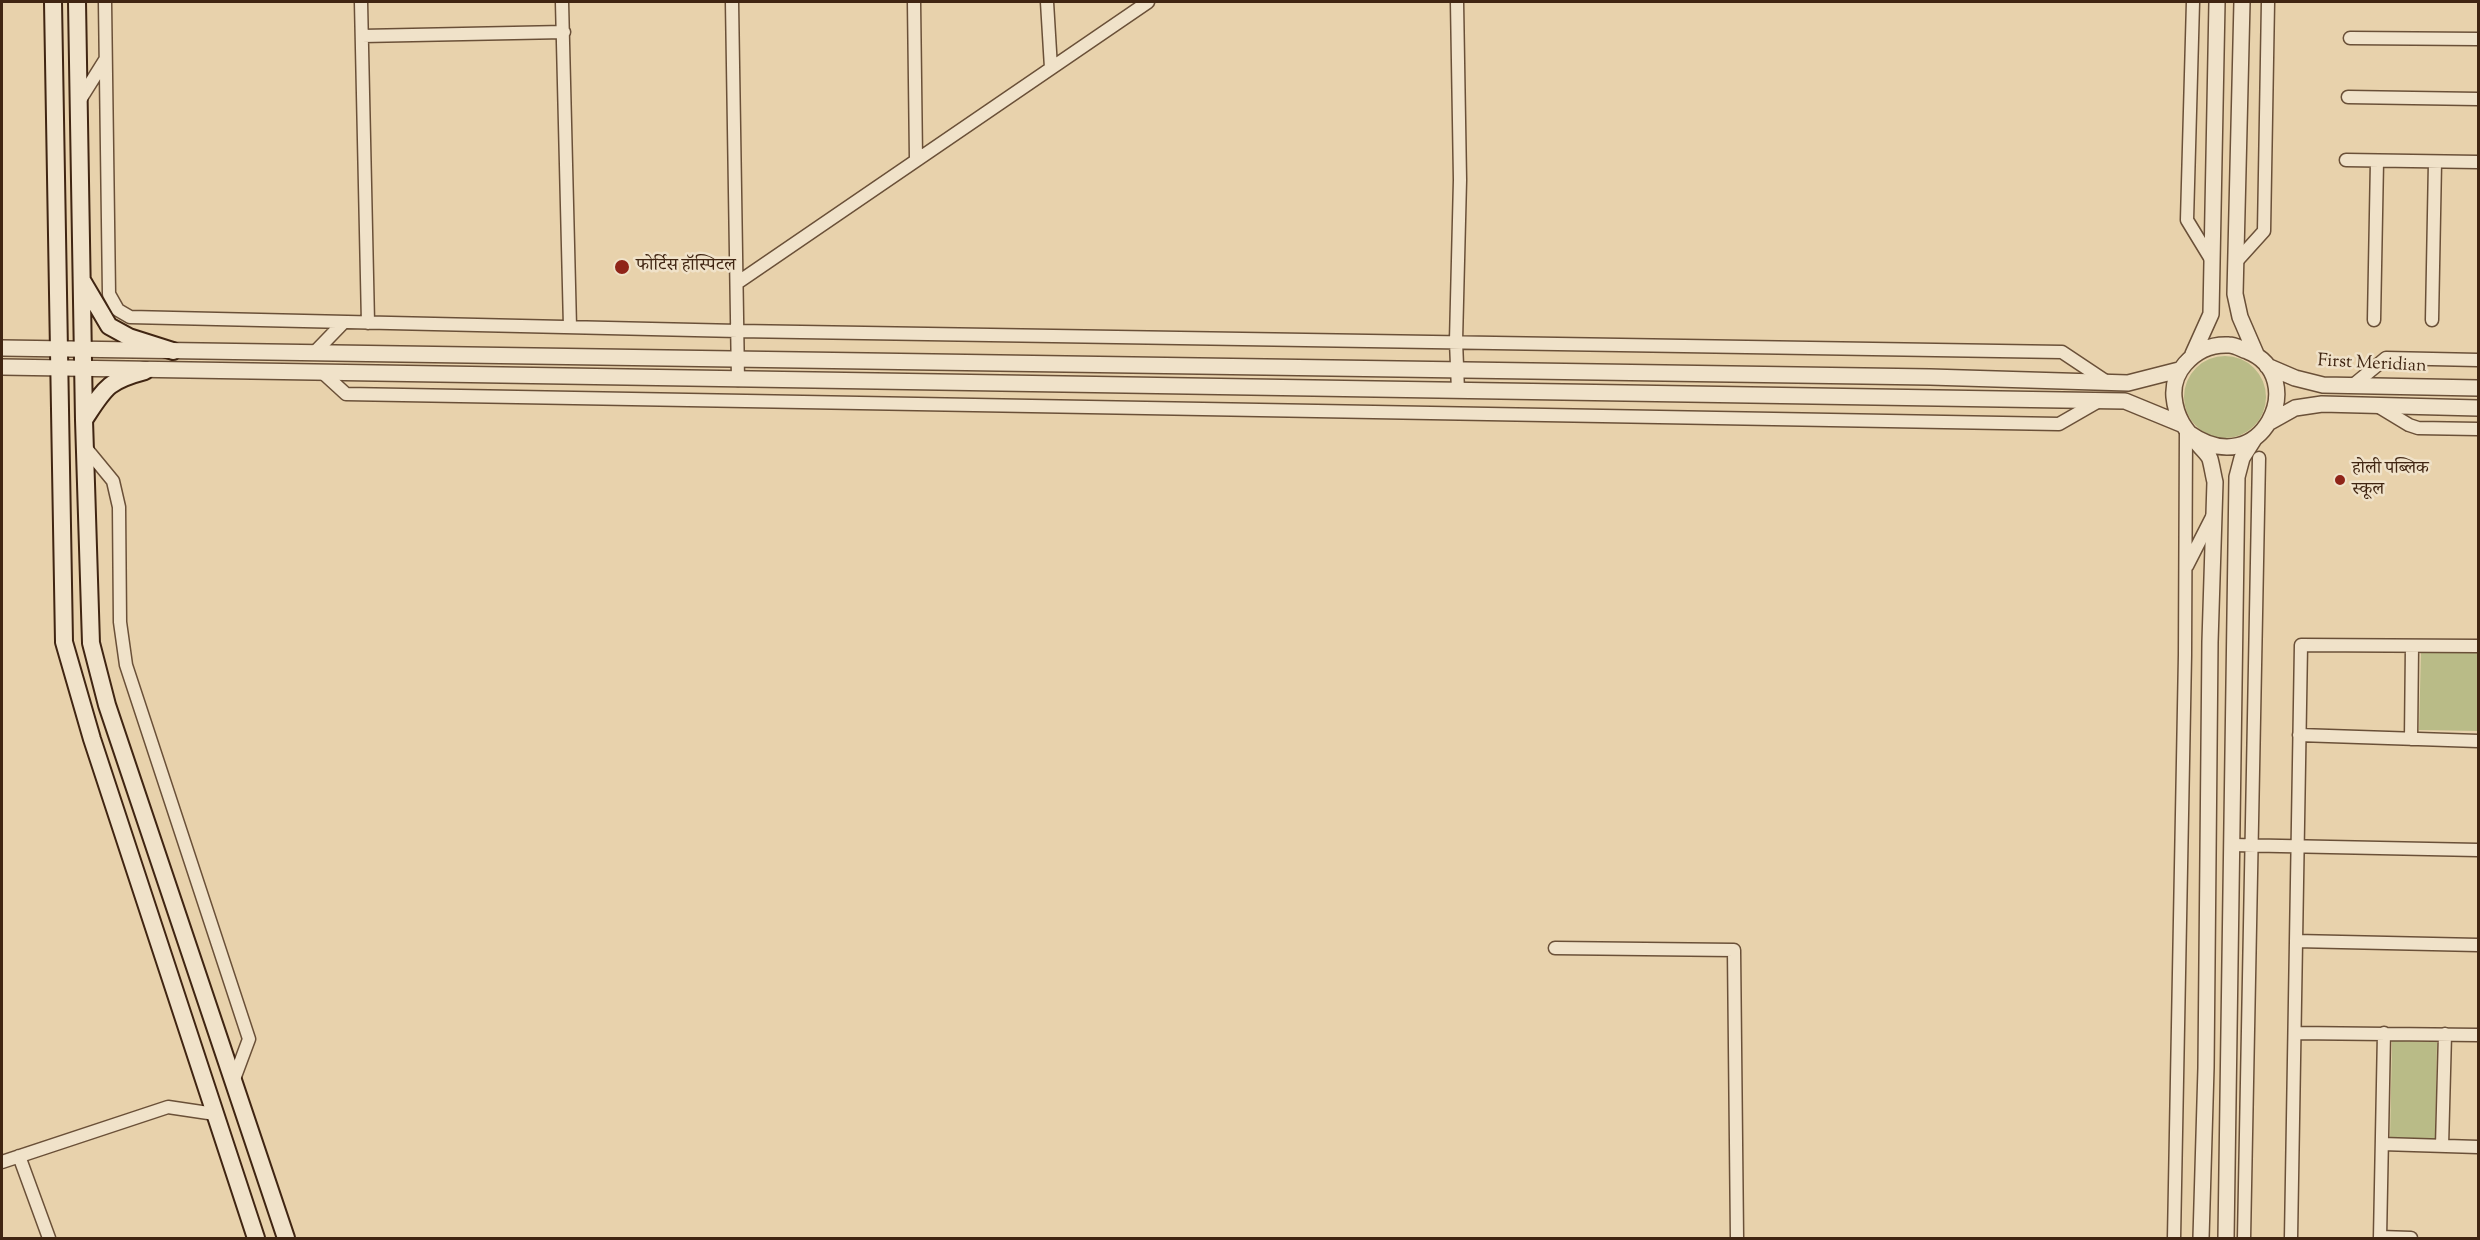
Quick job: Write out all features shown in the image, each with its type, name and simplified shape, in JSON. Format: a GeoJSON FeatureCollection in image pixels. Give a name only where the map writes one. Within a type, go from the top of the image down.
{"type":"FeatureCollection","features":[{"type":"Feature","properties":{"kind":"main road"},"geometry":{"type":"LineString","coordinates":[[53,2],[64,642],[92,739],[256,1239]]}},
{"type":"Feature","properties":{"kind":"main road"},"geometry":{"type":"LineString","coordinates":[[77,2],[84,420],[91,642],[107,705],[286,1239]]}},
{"type":"Feature","properties":{"kind":"main road"},"geometry":{"type":"LineString","coordinates":[[82,279],[96,307],[109,326],[129,337],[173,351]]}},
{"type":"Feature","properties":{"kind":"main road"},"geometry":{"type":"LineString","coordinates":[[84,420],[105,388],[119,378],[145,371]]}},
{"type":"Feature","properties":{"kind":"street"},"geometry":{"type":"LineString","coordinates":[[105,2],[109,294],[118,310],[130,317],[738,331],[2062,352],[2107,382]]}},
{"type":"Feature","properties":{"kind":"street"},"geometry":{"type":"LineString","coordinates":[[361,2],[368,323]]}},
{"type":"Feature","properties":{"kind":"street"},"geometry":{"type":"LineString","coordinates":[[562,2],[570,327]]}},
{"type":"Feature","properties":{"kind":"street"},"geometry":{"type":"LineString","coordinates":[[732,2],[738,380]]}},
{"type":"Feature","properties":{"kind":"street"},"geometry":{"type":"LineString","coordinates":[[914,2],[916,159]]}},
{"type":"Feature","properties":{"kind":"street"},"geometry":{"type":"LineString","coordinates":[[1047,2],[1051,68]]}},
{"type":"Feature","properties":{"kind":"street"},"geometry":{"type":"LineString","coordinates":[[737,283],[1148,2]]}},
{"type":"Feature","properties":{"kind":"street"},"geometry":{"type":"LineString","coordinates":[[1456,2],[1460,180],[1456,341],[1458,391]]}},
{"type":"Feature","properties":{"kind":"street"},"geometry":{"type":"LineString","coordinates":[[2193,2],[2187,220],[2212,262]]}},
{"type":"Feature","properties":{"kind":"street"},"geometry":{"type":"LineString","coordinates":[[2201,1239],[2206,1068],[2210,642],[2215,482],[2209,458],[2185,429],[2176,412],[2173,389],[2180,370],[2193,354],[2211,314],[2217,2]]}},
{"type":"Feature","properties":{"kind":"street"},"geometry":{"type":"LineString","coordinates":[[2242,2],[2235,294],[2240,317],[2256,354],[2267,366],[2274,380],[2277,397],[2270,422]]}},
{"type":"Feature","properties":{"kind":"street"},"geometry":{"type":"LineString","coordinates":[[2235,262],[2264,231],[2268,2]]}},
{"type":"Feature","properties":{"kind":"street"},"geometry":{"type":"LineString","coordinates":[[362,36],[564,32]]}},
{"type":"Feature","properties":{"kind":"street"},"geometry":{"type":"LineString","coordinates":[[2350,38],[2478,39]]}},
{"type":"Feature","properties":{"kind":"street"},"geometry":{"type":"LineString","coordinates":[[78,103],[106,59]]}},
{"type":"Feature","properties":{"kind":"street"},"geometry":{"type":"LineString","coordinates":[[2348,97],[2478,99]]}},
{"type":"Feature","properties":{"kind":"street"},"geometry":{"type":"LineString","coordinates":[[2346,160],[2478,162]]}},
{"type":"Feature","properties":{"kind":"street"},"geometry":{"type":"LineString","coordinates":[[2374,320],[2377,161]]}},
{"type":"Feature","properties":{"kind":"street"},"geometry":{"type":"LineString","coordinates":[[2432,320],[2435,162]]}},
{"type":"Feature","properties":{"kind":"street"},"geometry":{"type":"LineString","coordinates":[[314,353],[343,323]]}},
{"type":"Feature","properties":{"kind":"street"},"geometry":{"type":"LineString","coordinates":[[2193,354],[2206,347],[2231,345],[2256,354]]}},
{"type":"Feature","properties":{"kind":"street"},"geometry":{"type":"LineString","coordinates":[[2,348],[2107,382],[2128,382],[2180,370]]}},
{"type":"Feature","properties":{"kind":"street"},"geometry":{"type":"LineString","coordinates":[[2352,386],[2386,358],[2478,360]]}},
{"type":"Feature","properties":{"kind":"street","name":"First Meridian"},"geometry":{"type":"LineString","coordinates":[[2267,366],[2295,378],[2322,385],[2478,388]]}},
{"type":"Feature","properties":{"kind":"street"},"geometry":{"type":"LineString","coordinates":[[2,367],[323,374],[2125,401],[2185,429],[2202,442],[2216,447],[2237,447],[2254,439]]}},
{"type":"Feature","properties":{"kind":"street"},"geometry":{"type":"LineString","coordinates":[[323,374],[346,394],[2035,424],[2059,424],[2099,401]]}},
{"type":"Feature","properties":{"kind":"street"},"geometry":{"type":"LineString","coordinates":[[2226,1239],[2235,531],[2237,477],[2242,458],[2254,439],[2270,422],[2295,408],[2322,404],[2478,408]]}},
{"type":"Feature","properties":{"kind":"street"},"geometry":{"type":"LineString","coordinates":[[2376,405],[2418,428],[2478,429]]}},
{"type":"Feature","properties":{"kind":"street"},"geometry":{"type":"LineString","coordinates":[[2184,1239],[2174,1233],[2185,570],[2185,429]]}},
{"type":"Feature","properties":{"kind":"street"},"geometry":{"type":"LineString","coordinates":[[85,447],[113,481],[119,507],[120,622],[126,665],[249,1039],[233,1082]]}},
{"type":"Feature","properties":{"kind":"street"},"geometry":{"type":"LineString","coordinates":[[2242,1235],[2259,458]]}},
{"type":"Feature","properties":{"kind":"street"},"geometry":{"type":"LineString","coordinates":[[2185,570],[2215,511]]}},
{"type":"Feature","properties":{"kind":"street"},"geometry":{"type":"LineString","coordinates":[[2235,531],[2257,556]]}},
{"type":"Feature","properties":{"kind":"street"},"geometry":{"type":"LineString","coordinates":[[2292,1239],[2301,645],[2478,646]]}},
{"type":"Feature","properties":{"kind":"street"},"geometry":{"type":"LineString","coordinates":[[2410,739],[2412,646]]}},
{"type":"Feature","properties":{"kind":"street"},"geometry":{"type":"LineString","coordinates":[[2299,735],[2478,741]]}},
{"type":"Feature","properties":{"kind":"street"},"geometry":{"type":"LineString","coordinates":[[2232,845],[2478,850]]}},
{"type":"Feature","properties":{"kind":"street"},"geometry":{"type":"LineString","coordinates":[[2296,941],[2478,945]]}},
{"type":"Feature","properties":{"kind":"street"},"geometry":{"type":"LineString","coordinates":[[1555,948],[1734,950],[1737,1239]]}},
{"type":"Feature","properties":{"kind":"street"},"geometry":{"type":"LineString","coordinates":[[2295,1032],[2478,1035]]}},
{"type":"Feature","properties":{"kind":"street"},"geometry":{"type":"LineString","coordinates":[[2384,1033],[2380,1238],[2411,1239]]}},
{"type":"Feature","properties":{"kind":"street"},"geometry":{"type":"LineString","coordinates":[[2442,1146],[2445,1034]]}},
{"type":"Feature","properties":{"kind":"street"},"geometry":{"type":"LineString","coordinates":[[2,1162],[168,1107],[215,1114]]}},
{"type":"Feature","properties":{"kind":"street"},"geometry":{"type":"LineString","coordinates":[[2382,1144],[2478,1147]]}},
{"type":"Feature","properties":{"kind":"street"},"geometry":{"type":"LineString","coordinates":[[19,1156],[49,1239]]}},
{"type":"Feature","properties":{"kind":"green space"},"geometry":{"type":"Polygon","coordinates":[[[2217,356],[2233,356],[2248,363],[2259,374],[2266,389],[2263,413],[2254,426],[2233,438],[2217,438],[2202,431],[2191,420],[2184,405],[2184,389],[2191,374],[2202,363],[2217,356]]]}},
{"type":"Feature","properties":{"kind":"green space"},"geometry":{"type":"Polygon","coordinates":[[[2421,651],[2478,652],[2478,731],[2419,730],[2421,651]]]}},
{"type":"Feature","properties":{"kind":"green space"},"geometry":{"type":"Polygon","coordinates":[[[2392,1041],[2437,1042],[2435,1140],[2390,1139],[2392,1041]]]}},
{"type":"Feature","properties":{"kind":"place","name":"फोर्टिस हॉस्पिटल"},"geometry":{"type":"Point","coordinates":[622,267]}},
{"type":"Feature","properties":{"kind":"place","name":"होली पब्लिक स्कूल"},"geometry":{"type":"Point","coordinates":[2340,480]}}]}
